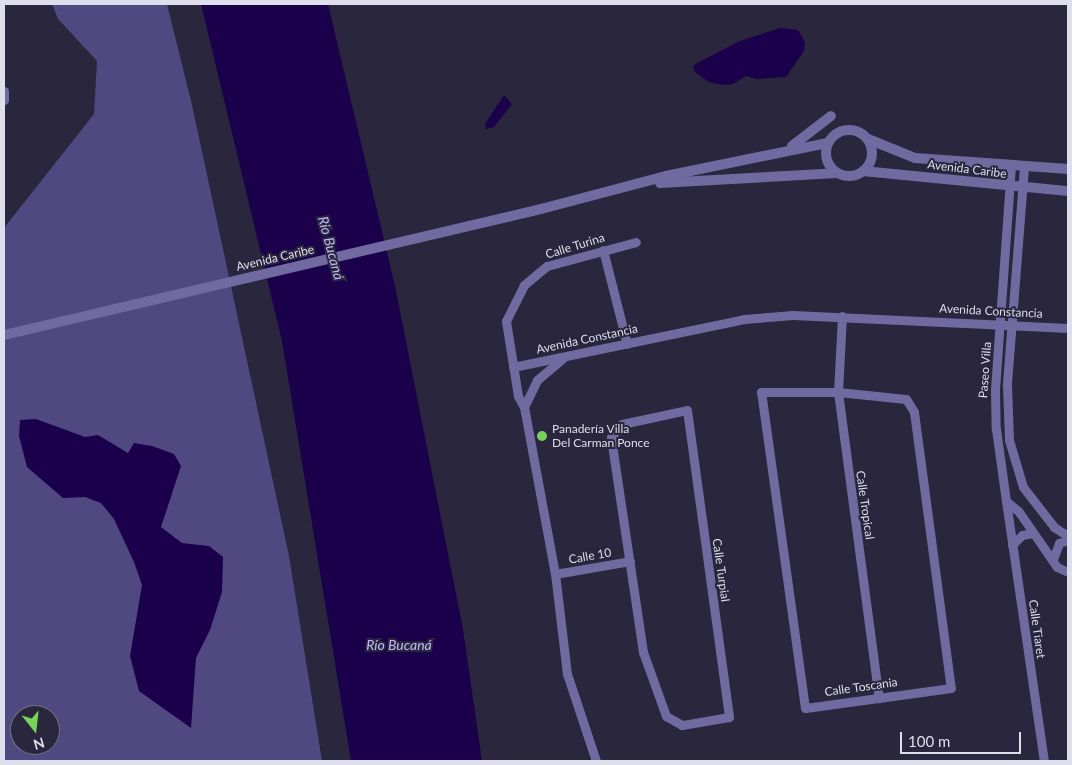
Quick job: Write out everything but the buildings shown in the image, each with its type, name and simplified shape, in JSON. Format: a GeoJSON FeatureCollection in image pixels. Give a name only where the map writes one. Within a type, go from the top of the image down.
{"type":"FeatureCollection","features":[{"type":"Feature","properties":{"kind":"street"},"geometry":{"type":"LineString","coordinates":[[4,90],[4,100]]}},
{"type":"Feature","properties":{"kind":"street"},"geometry":{"type":"LineString","coordinates":[[784,150],[807,137],[831,116]]}},
{"type":"Feature","properties":{"kind":"street"},"geometry":{"type":"LineString","coordinates":[[844,130],[859,132],[868,139],[871,159],[863,171],[850,176],[837,173],[825,157],[827,143],[844,130]]}},
{"type":"Feature","properties":{"kind":"street","name":"Avenida Caribe"},"geometry":{"type":"LineString","coordinates":[[868,139],[915,158],[1068,169]]}},
{"type":"Feature","properties":{"kind":"street","name":"Avenida Caribe"},"geometry":{"type":"LineString","coordinates":[[4,335],[784,150],[827,143]]}},
{"type":"Feature","properties":{"kind":"street","name":"Paseo Villa"},"geometry":{"type":"LineString","coordinates":[[1006,501],[996,429],[1011,166]]}},
{"type":"Feature","properties":{"kind":"street","name":"Paseo Villa"},"geometry":{"type":"LineString","coordinates":[[1024,166],[1007,385],[1009,440],[1023,487],[1038,509],[1054,527],[1068,536]]}},
{"type":"Feature","properties":{"kind":"street","name":"Avenida Caribe"},"geometry":{"type":"LineString","coordinates":[[863,171],[1009,187],[1068,191]]}},
{"type":"Feature","properties":{"kind":"street","name":"Avenida Caribe"},"geometry":{"type":"LineString","coordinates":[[639,184],[837,173]]}},
{"type":"Feature","properties":{"kind":"street","name":"Calle Turina"},"geometry":{"type":"LineString","coordinates":[[512,367],[506,321],[524,285],[548,266],[636,242]]}},
{"type":"Feature","properties":{"kind":"street"},"geometry":{"type":"LineString","coordinates":[[603,250],[627,344]]}},
{"type":"Feature","properties":{"kind":"street","name":"Avenida Constancia"},"geometry":{"type":"LineString","coordinates":[[512,367],[563,359],[744,319],[842,316],[1068,328]]}},
{"type":"Feature","properties":{"kind":"street","name":"Calle Tropical"},"geometry":{"type":"LineString","coordinates":[[842,316],[838,392],[878,698]]}},
{"type":"Feature","properties":{"kind":"street"},"geometry":{"type":"LineString","coordinates":[[524,407],[538,380],[563,359]]}},
{"type":"Feature","properties":{"kind":"street"},"geometry":{"type":"LineString","coordinates":[[512,367],[518,396],[524,407],[555,574],[567,674],[596,761]]}},
{"type":"Feature","properties":{"kind":"street","name":"Calle Toscania"},"geometry":{"type":"LineString","coordinates":[[761,392],[838,392],[906,399],[914,412],[951,688],[805,708],[761,392]]}},
{"type":"Feature","properties":{"kind":"street","name":"Calle Turpial"},"geometry":{"type":"LineString","coordinates":[[687,410],[729,717],[682,725],[666,716],[643,652],[630,561],[611,437],[622,424],[687,410]]}},
{"type":"Feature","properties":{"kind":"street"},"geometry":{"type":"LineString","coordinates":[[1006,501],[1018,512],[1057,567],[1068,572]]}},
{"type":"Feature","properties":{"kind":"street","name":"Calle Tiaret"},"geometry":{"type":"LineString","coordinates":[[1006,501],[1043,761]]}},
{"type":"Feature","properties":{"kind":"street"},"geometry":{"type":"LineString","coordinates":[[1012,545],[1022,535],[1033,533]]}},
{"type":"Feature","properties":{"kind":"street"},"geometry":{"type":"LineString","coordinates":[[1053,559],[1059,544],[1068,540]]}},
{"type":"Feature","properties":{"kind":"street","name":"Calle 10"},"geometry":{"type":"LineString","coordinates":[[555,574],[630,561]]}},
{"type":"Feature","properties":{"kind":"shaded area"},"geometry":{"type":"Polygon","coordinates":[[[52,4],[167,4],[192,105],[289,556],[322,761],[4,761],[4,228],[94,114],[97,61],[58,19],[52,4]]]}},
{"type":"Feature","properties":{"kind":"water","name":"Río Bucaná"},"geometry":{"type":"Polygon","coordinates":[[[201,4],[328,4],[395,286],[463,629],[482,761],[351,761],[282,341],[201,4]]]}},
{"type":"Feature","properties":{"kind":"water"},"geometry":{"type":"Polygon","coordinates":[[[780,28],[798,30],[805,42],[804,51],[786,77],[756,79],[746,76],[733,84],[723,85],[709,82],[695,72],[693,66],[699,62],[740,41],[780,28]]]}},
{"type":"Feature","properties":{"kind":"water"},"geometry":{"type":"Polygon","coordinates":[[[504,95],[512,104],[494,127],[486,129],[485,124],[504,95]]]}},
{"type":"Feature","properties":{"kind":"water"},"geometry":{"type":"Polygon","coordinates":[[[36,419],[85,437],[98,435],[128,453],[134,443],[152,446],[174,454],[181,466],[161,527],[182,543],[209,546],[223,557],[222,592],[210,630],[196,658],[191,728],[139,691],[130,656],[142,585],[134,562],[114,519],[101,503],[85,497],[63,498],[27,467],[19,436],[20,420],[36,419]]]}},
{"type":"Feature","properties":{"kind":"place","name":"Panadería Villa Del Carman Ponce"},"geometry":{"type":"Point","coordinates":[542,436]}}]}
